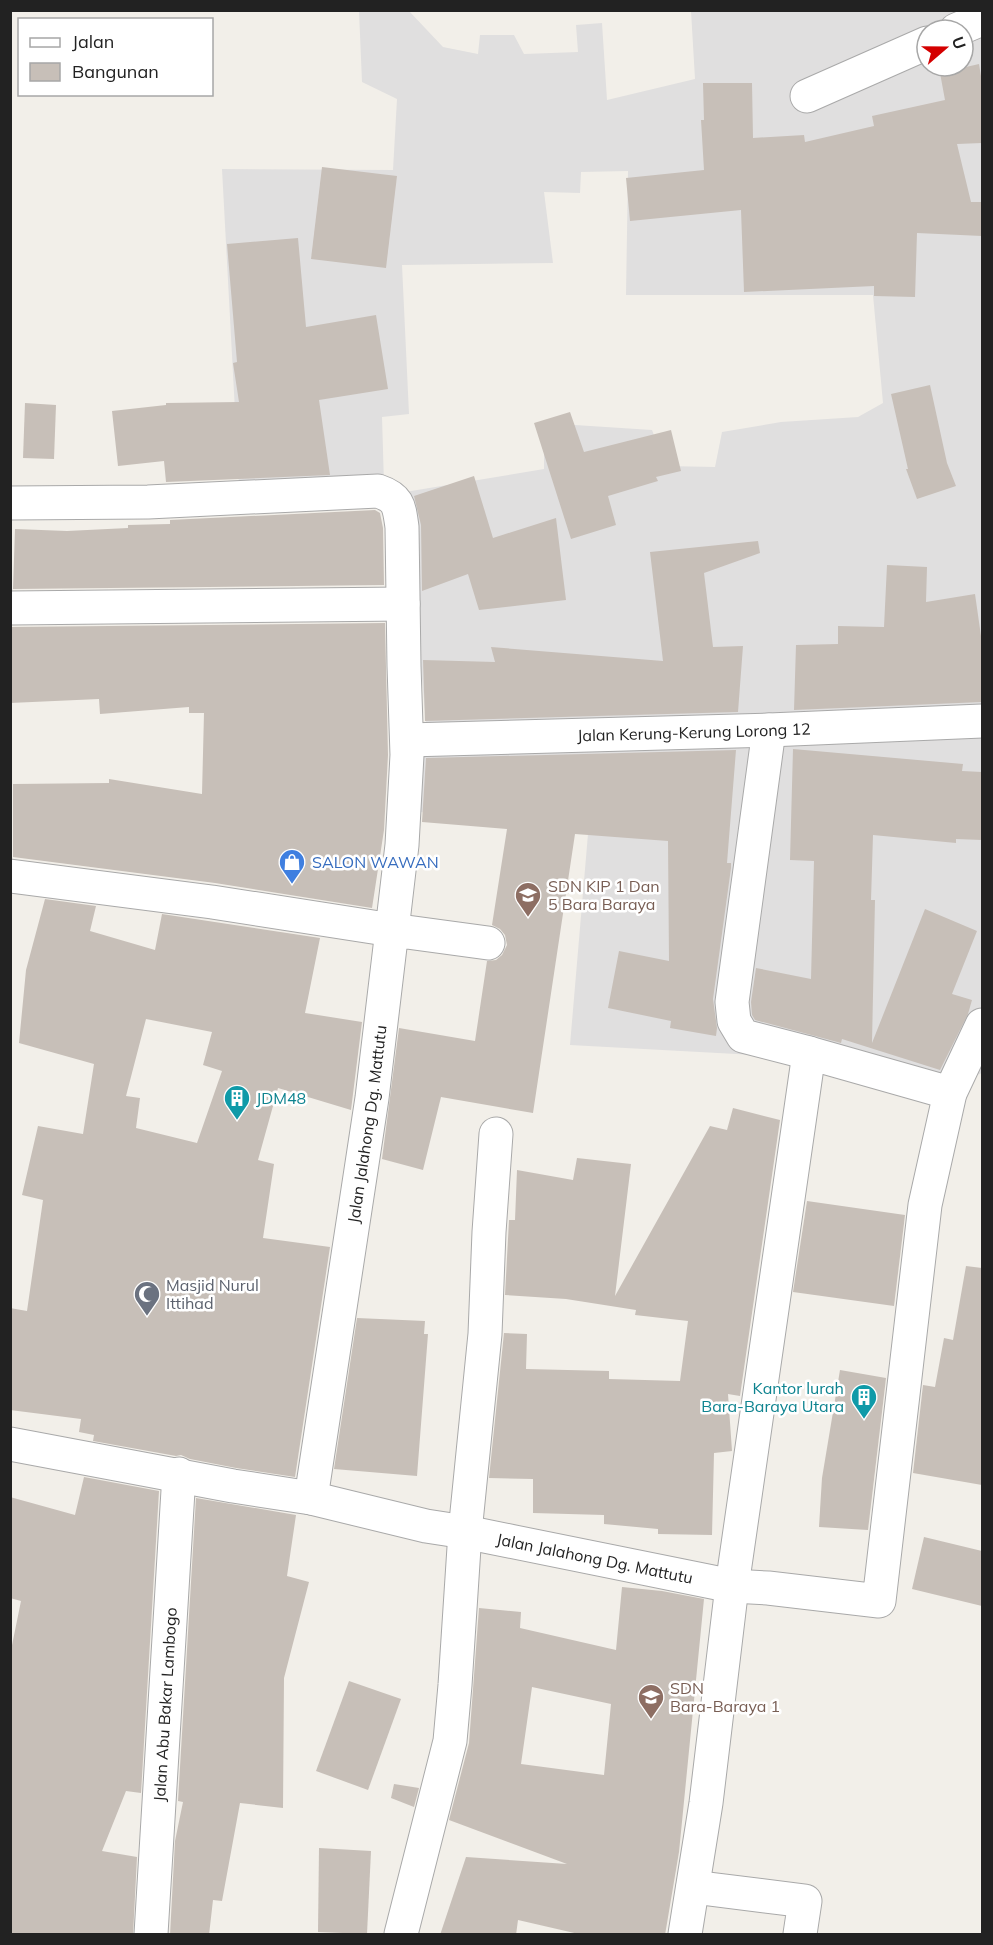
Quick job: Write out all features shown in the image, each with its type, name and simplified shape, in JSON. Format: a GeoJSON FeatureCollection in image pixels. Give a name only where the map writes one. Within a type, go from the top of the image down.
{"type":"FeatureCollection","features":[{"type":"Feature","properties":{"kind":"street"},"geometry":{"type":"LineString","coordinates":[[807,96],[915,48]]}},
{"type":"Feature","properties":{"kind":"street","name":"Jalan Jalahong Dg. Mattutu"},"geometry":{"type":"LineString","coordinates":[[10,503],[148,502],[378,491],[391,496],[399,508],[402,527],[402,604],[408,740],[402,845],[372,1098],[311,1498]]}},
{"type":"Feature","properties":{"kind":"street"},"geometry":{"type":"LineString","coordinates":[[10,608],[402,604]]}},
{"type":"Feature","properties":{"kind":"street","name":"Jalan Kerung-Kerung Lorong 12"},"geometry":{"type":"LineString","coordinates":[[408,740],[769,730],[982,721]]}},
{"type":"Feature","properties":{"kind":"street"},"geometry":{"type":"LineString","coordinates":[[769,730],[732,1002],[734,1021],[743,1036],[950,1094],[982,1025]]}},
{"type":"Feature","properties":{"kind":"street"},"geometry":{"type":"LineString","coordinates":[[10,876],[212,902],[488,943]]}},
{"type":"Feature","properties":{"kind":"street"},"geometry":{"type":"LineString","coordinates":[[685,1935],[706,1803],[732,1586],[809,1053]]}},
{"type":"Feature","properties":{"kind":"street","name":"Jalan Jalahong Dg. Mattutu"},"geometry":{"type":"LineString","coordinates":[[10,1444],[233,1486],[311,1498],[426,1526],[732,1586],[768,1588],[879,1602],[925,1205],[950,1094]]}},
{"type":"Feature","properties":{"kind":"street"},"geometry":{"type":"LineString","coordinates":[[401,1935],[450,1741],[465,1532],[485,1334],[496,1134]]}},
{"type":"Feature","properties":{"kind":"street","name":"Jalan Abu Bakar Lambogo"},"geometry":{"type":"LineString","coordinates":[[151,1935],[179,1474]]}},
{"type":"Feature","properties":{"kind":"street"},"geometry":{"type":"LineString","coordinates":[[693,1887],[806,1901],[800,1935]]}},
{"type":"Feature","properties":{"kind":"shaded area"},"geometry":{"type":"Polygon","coordinates":[[[359,11],[409,11],[443,47],[478,54],[480,35],[514,35],[524,54],[578,52],[576,25],[602,23],[607,100],[695,79],[691,11],[982,11],[982,1073],[945,1088],[790,1057],[570,1045],[588,834],[413,811],[426,722],[405,492],[544,469],[544,423],[652,430],[666,466],[715,467],[722,432],[781,422],[858,417],[883,403],[873,295],[626,295],[628,171],[581,172],[580,193],[544,192],[553,263],[402,265],[409,414],[382,417],[384,484],[240,504],[222,169],[393,170],[397,99],[362,82],[359,11]]]}},
{"type":"Feature","properties":{"kind":"building"},"geometry":{"type":"Polygon","coordinates":[[[979,64],[982,82],[982,143],[957,144],[971,202],[982,202],[982,236],[917,233],[915,297],[874,296],[874,286],[744,292],[741,210],[630,221],[626,178],[704,170],[701,120],[704,120],[703,83],[752,83],[753,138],[804,135],[805,142],[874,126],[872,116],[945,100],[941,78],[975,78],[975,65],[979,64]]]}},
{"type":"Feature","properties":{"kind":"building"},"geometry":{"type":"Polygon","coordinates":[[[322,167],[397,176],[386,268],[311,259],[322,167]]]}},
{"type":"Feature","properties":{"kind":"building"},"geometry":{"type":"Polygon","coordinates":[[[298,238],[306,327],[376,315],[388,389],[319,400],[330,475],[166,482],[164,461],[118,466],[112,411],[166,405],[166,403],[239,402],[233,363],[237,362],[227,244],[298,238]]]}},
{"type":"Feature","properties":{"kind":"building"},"geometry":{"type":"Polygon","coordinates":[[[930,385],[947,463],[956,486],[917,499],[906,469],[908,469],[891,394],[930,385]]]}},
{"type":"Feature","properties":{"kind":"building"},"geometry":{"type":"Polygon","coordinates":[[[25,403],[56,405],[54,459],[23,458],[25,403]]]}},
{"type":"Feature","properties":{"kind":"building"},"geometry":{"type":"Polygon","coordinates":[[[570,412],[584,452],[671,430],[681,471],[656,477],[658,481],[608,496],[616,525],[571,539],[534,423],[570,412]]]}},
{"type":"Feature","properties":{"kind":"building"},"geometry":{"type":"Polygon","coordinates":[[[474,476],[493,538],[556,518],[566,600],[479,610],[468,574],[422,591],[421,525],[414,496],[474,476]]]}},
{"type":"Feature","properties":{"kind":"building"},"geometry":{"type":"Polygon","coordinates":[[[375,510],[380,513],[383,528],[384,585],[13,589],[15,529],[67,531],[128,528],[128,525],[170,524],[170,520],[375,510]]]}},
{"type":"Feature","properties":{"kind":"building"},"geometry":{"type":"Polygon","coordinates":[[[758,541],[760,553],[704,573],[713,647],[743,646],[738,712],[425,721],[423,660],[495,662],[491,647],[663,661],[650,552],[758,541]]]}},
{"type":"Feature","properties":{"kind":"building"},"geometry":{"type":"Polygon","coordinates":[[[887,565],[927,567],[926,602],[975,594],[982,643],[982,702],[794,710],[796,645],[838,644],[838,626],[884,627],[887,565]]]}},
{"type":"Feature","properties":{"kind":"building"},"geometry":{"type":"Polygon","coordinates":[[[385,623],[388,755],[384,830],[372,908],[215,883],[13,857],[13,784],[109,783],[109,779],[202,794],[204,713],[189,713],[189,707],[100,714],[99,699],[10,703],[11,627],[385,623]]]}},
{"type":"Feature","properties":{"kind":"building"},"geometry":{"type":"Polygon","coordinates":[[[793,749],[963,764],[962,771],[982,772],[982,840],[956,839],[956,843],[873,835],[871,900],[875,900],[872,1043],[925,909],[977,931],[952,994],[972,1000],[968,1014],[940,1070],[842,1039],[841,1043],[755,1020],[752,1015],[751,1002],[756,968],[811,979],[814,861],[790,860],[793,749]]]}},
{"type":"Feature","properties":{"kind":"building"},"geometry":{"type":"Polygon","coordinates":[[[736,750],[727,863],[731,863],[731,868],[713,999],[716,1036],[670,1028],[671,1021],[608,1008],[619,951],[669,961],[668,841],[575,834],[533,1113],[441,1097],[423,1170],[382,1159],[399,1028],[475,1041],[487,961],[496,960],[502,955],[507,945],[505,935],[492,925],[507,829],[422,822],[426,758],[736,750]]]}},
{"type":"Feature","properties":{"kind":"building"},"geometry":{"type":"Polygon","coordinates":[[[45,899],[96,906],[90,931],[155,950],[162,914],[320,938],[305,1013],[362,1022],[351,1110],[278,1088],[258,1160],[274,1164],[263,1238],[330,1247],[295,1477],[93,1441],[94,1435],[79,1432],[81,1419],[10,1410],[10,1308],[27,1311],[43,1200],[22,1195],[38,1126],[83,1134],[94,1064],[19,1043],[26,970],[45,899]],[[146,1019],[126,1096],[140,1098],[136,1128],[197,1143],[222,1071],[203,1065],[212,1032],[146,1019]]]}},
{"type":"Feature","properties":{"kind":"building"},"geometry":{"type":"Polygon","coordinates":[[[733,1108],[780,1120],[740,1396],[728,1394],[732,1451],[714,1453],[712,1535],[658,1534],[658,1529],[604,1524],[604,1515],[533,1513],[533,1479],[489,1478],[504,1333],[527,1334],[526,1369],[609,1371],[609,1379],[680,1381],[688,1321],[635,1315],[636,1310],[566,1299],[505,1295],[509,1220],[515,1220],[517,1170],[573,1180],[577,1158],[631,1164],[615,1296],[710,1126],[727,1130],[733,1108]]]}},
{"type":"Feature","properties":{"kind":"building"},"geometry":{"type":"Polygon","coordinates":[[[807,1201],[905,1215],[894,1306],[793,1292],[807,1201]]]}},
{"type":"Feature","properties":{"kind":"building"},"geometry":{"type":"Polygon","coordinates":[[[966,1266],[982,1268],[982,1485],[913,1473],[923,1385],[935,1387],[944,1338],[953,1340],[966,1266]]]}},
{"type":"Feature","properties":{"kind":"building"},"geometry":{"type":"Polygon","coordinates":[[[357,1318],[425,1321],[424,1334],[428,1334],[417,1476],[334,1469],[357,1318]]]}},
{"type":"Feature","properties":{"kind":"building"},"geometry":{"type":"Polygon","coordinates":[[[840,1370],[886,1378],[868,1530],[819,1527],[822,1478],[840,1370]]]}},
{"type":"Feature","properties":{"kind":"building"},"geometry":{"type":"Polygon","coordinates":[[[84,1477],[159,1491],[141,1793],[126,1791],[102,1851],[137,1857],[133,1935],[10,1935],[10,1655],[21,1601],[10,1598],[10,1497],[75,1515],[84,1477]]]}},
{"type":"Feature","properties":{"kind":"building"},"geometry":{"type":"Polygon","coordinates":[[[196,1498],[296,1515],[287,1576],[309,1582],[284,1678],[283,1808],[240,1803],[222,1901],[213,1900],[209,1935],[170,1935],[175,1841],[183,1802],[178,1801],[196,1498]]]}},
{"type":"Feature","properties":{"kind":"building"},"geometry":{"type":"Polygon","coordinates":[[[924,1537],[982,1551],[982,1606],[912,1589],[924,1537]]]}},
{"type":"Feature","properties":{"kind":"building"},"geometry":{"type":"Polygon","coordinates":[[[622,1587],[662,1591],[704,1599],[679,1852],[665,1935],[583,1935],[518,1920],[516,1935],[440,1935],[466,1857],[567,1864],[449,1820],[469,1743],[479,1608],[521,1612],[520,1628],[616,1650],[622,1587]],[[532,1687],[521,1764],[604,1775],[611,1704],[532,1687]]]}},
{"type":"Feature","properties":{"kind":"building"},"geometry":{"type":"Polygon","coordinates":[[[349,1681],[401,1699],[368,1790],[316,1771],[349,1681]]]}},
{"type":"Feature","properties":{"kind":"building"},"geometry":{"type":"Polygon","coordinates":[[[394,1784],[419,1788],[414,1807],[391,1798],[394,1784]]]}},
{"type":"Feature","properties":{"kind":"building"},"geometry":{"type":"Polygon","coordinates":[[[319,1848],[371,1851],[367,1934],[318,1932],[319,1848]]]}},
{"type":"Feature","properties":{"kind":"place","name":"SALON WAWAN"},"geometry":{"type":"Point","coordinates":[292,885]}},
{"type":"Feature","properties":{"kind":"place","name":"SDN KIP 1 Dan 5 Bara Baraya"},"geometry":{"type":"Point","coordinates":[528,918]}},
{"type":"Feature","properties":{"kind":"place","name":"JDM48"},"geometry":{"type":"Point","coordinates":[237,1121]}},
{"type":"Feature","properties":{"kind":"place","name":"Masjid Nurul Ittihad"},"geometry":{"type":"Point","coordinates":[147,1317]}},
{"type":"Feature","properties":{"kind":"place","name":"Kantor lurah Bara-Baraya Utara"},"geometry":{"type":"Point","coordinates":[864,1420]}},
{"type":"Feature","properties":{"kind":"place","name":"SDN Bara-Baraya 1"},"geometry":{"type":"Point","coordinates":[651,1720]}}]}
